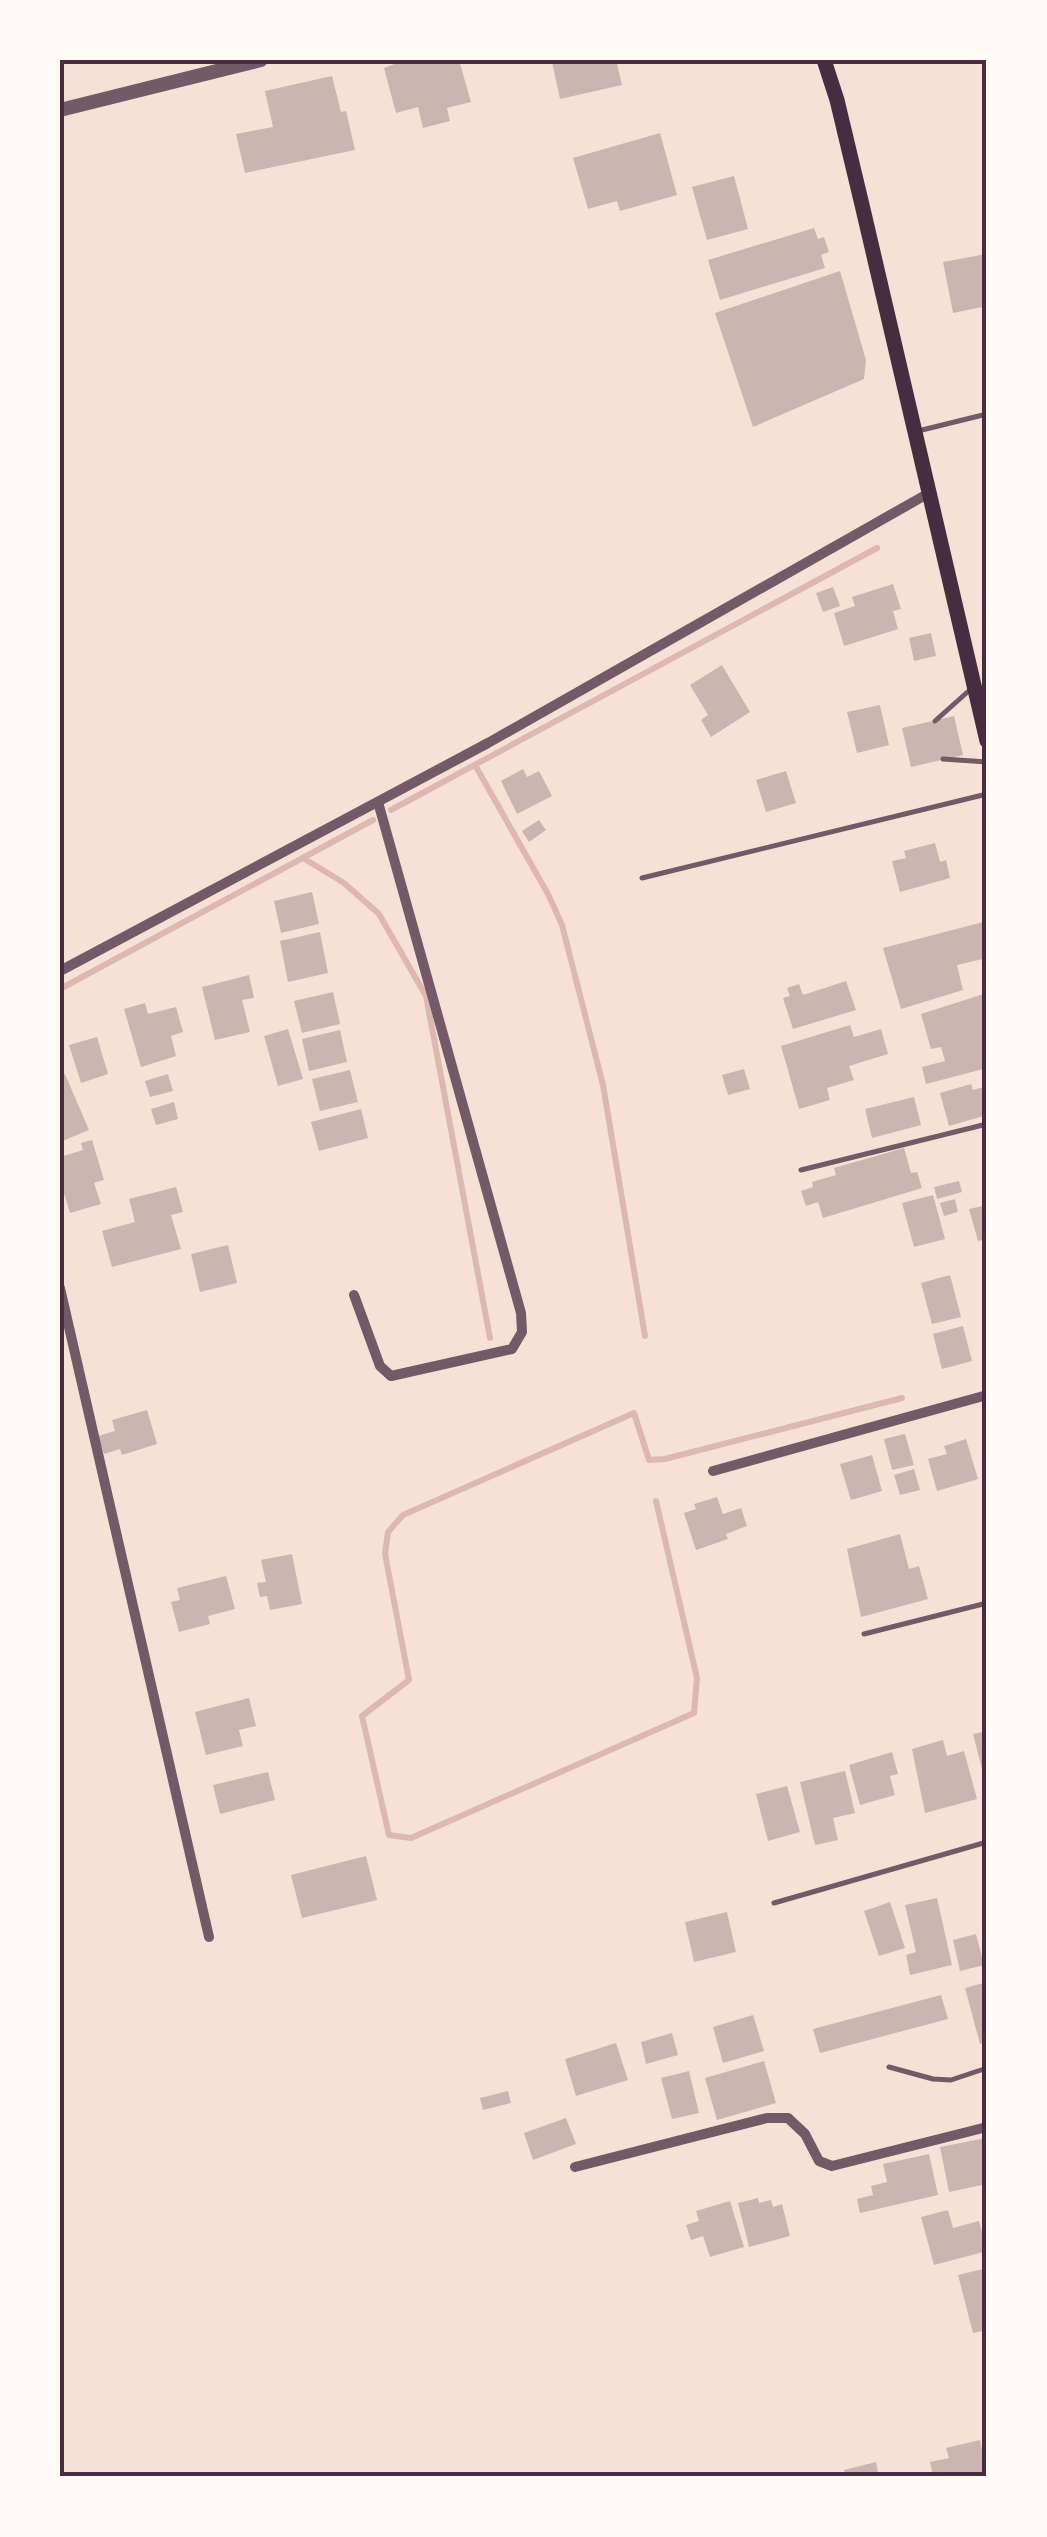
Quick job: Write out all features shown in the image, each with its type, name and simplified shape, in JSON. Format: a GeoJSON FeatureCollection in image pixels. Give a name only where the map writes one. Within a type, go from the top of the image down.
{"type":"FeatureCollection","features":[{"type":"Feature","properties":{"kind":"main road"},"geometry":{"type":"LineString","coordinates":[[821,60],[831,79],[974,686],[984,711],[987,740]]}},
{"type":"Feature","properties":{"kind":"street"},"geometry":{"type":"LineString","coordinates":[[60,110],[261,60]]}},
{"type":"Feature","properties":{"kind":"street"},"geometry":{"type":"LineString","coordinates":[[60,971],[378,802],[930,494]]}},
{"type":"Feature","properties":{"kind":"street"},"geometry":{"type":"LineString","coordinates":[[354,1296],[380,1366],[391,1376],[512,1349],[522,1332],[521,1313],[378,802]]}},
{"type":"Feature","properties":{"kind":"street"},"geometry":{"type":"LineString","coordinates":[[60,1288],[209,1938]]}},
{"type":"Feature","properties":{"kind":"street"},"geometry":{"type":"LineString","coordinates":[[713,1471],[987,1395]]}},
{"type":"Feature","properties":{"kind":"street"},"geometry":{"type":"LineString","coordinates":[[576,2166],[767,2118],[788,2118],[805,2134],[818,2161],[832,2166],[987,2127]]}},
{"type":"Feature","properties":{"kind":"lane"},"geometry":{"type":"LineString","coordinates":[[915,431],[987,414]]}},
{"type":"Feature","properties":{"kind":"lane"},"geometry":{"type":"LineString","coordinates":[[935,721],[974,686]]}},
{"type":"Feature","properties":{"kind":"lane"},"geometry":{"type":"LineString","coordinates":[[943,760],[987,762]]}},
{"type":"Feature","properties":{"kind":"lane"},"geometry":{"type":"LineString","coordinates":[[642,878],[987,794]]}},
{"type":"Feature","properties":{"kind":"lane"},"geometry":{"type":"LineString","coordinates":[[801,1170],[987,1124]]}},
{"type":"Feature","properties":{"kind":"lane"},"geometry":{"type":"LineString","coordinates":[[864,1634],[987,1603]]}},
{"type":"Feature","properties":{"kind":"lane"},"geometry":{"type":"LineString","coordinates":[[774,1903],[987,1842]]}},
{"type":"Feature","properties":{"kind":"lane"},"geometry":{"type":"LineString","coordinates":[[888,2067],[950,2080],[987,2068]]}},
{"type":"Feature","properties":{"kind":"building"},"geometry":{"type":"Polygon","coordinates":[[[405,60],[459,60],[471,102],[447,108],[450,121],[423,128],[418,107],[396,113],[384,68],[405,60]]]}},
{"type":"Feature","properties":{"kind":"building"},"geometry":{"type":"Polygon","coordinates":[[[616,60],[622,85],[560,99],[552,62],[616,60]]]}},
{"type":"Feature","properties":{"kind":"building"},"geometry":{"type":"Polygon","coordinates":[[[332,76],[355,150],[245,173],[236,134],[273,127],[265,91],[332,76]]]}},
{"type":"Feature","properties":{"kind":"building"},"geometry":{"type":"Polygon","coordinates":[[[660,133],[677,195],[620,211],[617,201],[588,209],[573,158],[660,133]]]}},
{"type":"Feature","properties":{"kind":"building"},"geometry":{"type":"Polygon","coordinates":[[[734,176],[748,229],[707,240],[692,187],[734,176]]]}},
{"type":"Feature","properties":{"kind":"building"},"geometry":{"type":"Polygon","coordinates":[[[814,228],[818,239],[824,237],[829,252],[821,255],[825,268],[720,300],[708,260],[814,228]]]}},
{"type":"Feature","properties":{"kind":"building"},"geometry":{"type":"Polygon","coordinates":[[[986,254],[987,306],[953,313],[943,262],[986,254]]]}},
{"type":"Feature","properties":{"kind":"building"},"geometry":{"type":"Polygon","coordinates":[[[840,271],[866,360],[864,379],[753,427],[715,313],[840,271]]]}},
{"type":"Feature","properties":{"kind":"building"},"geometry":{"type":"Polygon","coordinates":[[[893,584],[901,609],[893,611],[898,629],[844,646],[834,613],[855,606],[852,597],[893,584]]]}},
{"type":"Feature","properties":{"kind":"building"},"geometry":{"type":"Polygon","coordinates":[[[833,587],[840,606],[823,612],[816,593],[833,587]]]}},
{"type":"Feature","properties":{"kind":"building"},"geometry":{"type":"Polygon","coordinates":[[[931,633],[936,656],[914,661],[909,638],[931,633]]]}},
{"type":"Feature","properties":{"kind":"building"},"geometry":{"type":"Polygon","coordinates":[[[722,665],[750,712],[711,737],[701,720],[708,715],[690,685],[722,665]]]}},
{"type":"Feature","properties":{"kind":"building"},"geometry":{"type":"Polygon","coordinates":[[[880,705],[889,745],[857,753],[847,712],[880,705]]]}},
{"type":"Feature","properties":{"kind":"building"},"geometry":{"type":"Polygon","coordinates":[[[954,716],[963,755],[911,767],[902,728],[954,716]]]}},
{"type":"Feature","properties":{"kind":"building"},"geometry":{"type":"Polygon","coordinates":[[[523,769],[527,777],[539,771],[552,796],[517,814],[501,781],[523,769]]]}},
{"type":"Feature","properties":{"kind":"building"},"geometry":{"type":"Polygon","coordinates":[[[786,771],[796,803],[766,812],[756,780],[786,771]]]}},
{"type":"Feature","properties":{"kind":"building"},"geometry":{"type":"Polygon","coordinates":[[[539,820],[546,830],[529,842],[522,831],[539,820]]]}},
{"type":"Feature","properties":{"kind":"building"},"geometry":{"type":"Polygon","coordinates":[[[935,843],[940,862],[946,860],[950,878],[900,892],[892,861],[906,858],[904,851],[935,843]]]}},
{"type":"Feature","properties":{"kind":"building"},"geometry":{"type":"Polygon","coordinates":[[[312,892],[319,924],[281,933],[274,901],[312,892]]]}},
{"type":"Feature","properties":{"kind":"building"},"geometry":{"type":"Polygon","coordinates":[[[987,921],[987,958],[957,965],[963,990],[901,1009],[883,948],[987,921]]]}},
{"type":"Feature","properties":{"kind":"building"},"geometry":{"type":"Polygon","coordinates":[[[320,932],[328,973],[288,982],[280,941],[320,932]]]}},
{"type":"Feature","properties":{"kind":"building"},"geometry":{"type":"Polygon","coordinates":[[[249,975],[254,998],[242,1000],[250,1032],[215,1040],[202,987],[249,975]]]}},
{"type":"Feature","properties":{"kind":"building"},"geometry":{"type":"Polygon","coordinates":[[[846,981],[856,1010],[793,1029],[783,998],[790,996],[787,988],[799,984],[803,995],[846,981]]]}},
{"type":"Feature","properties":{"kind":"building"},"geometry":{"type":"Polygon","coordinates":[[[333,992],[340,1024],[302,1033],[294,1001],[333,992]]]}},
{"type":"Feature","properties":{"kind":"building"},"geometry":{"type":"Polygon","coordinates":[[[987,993],[987,1068],[926,1084],[922,1067],[945,1061],[941,1047],[931,1049],[921,1014],[987,993]]]}},
{"type":"Feature","properties":{"kind":"building"},"geometry":{"type":"Polygon","coordinates":[[[145,1003],[148,1014],[176,1007],[183,1032],[171,1036],[176,1056],[141,1067],[124,1009],[145,1003]]]}},
{"type":"Feature","properties":{"kind":"building"},"geometry":{"type":"Polygon","coordinates":[[[850,1025],[854,1037],[881,1029],[888,1054],[849,1066],[854,1080],[827,1088],[830,1100],[799,1109],[781,1046],[850,1025]]]}},
{"type":"Feature","properties":{"kind":"building"},"geometry":{"type":"Polygon","coordinates":[[[288,1029],[303,1079],[278,1086],[264,1036],[288,1029]]]}},
{"type":"Feature","properties":{"kind":"building"},"geometry":{"type":"Polygon","coordinates":[[[340,1030],[347,1062],[309,1071],[302,1039],[340,1030]]]}},
{"type":"Feature","properties":{"kind":"building"},"geometry":{"type":"Polygon","coordinates":[[[97,1037],[108,1074],[81,1083],[69,1045],[97,1037]]]}},
{"type":"Feature","properties":{"kind":"building"},"geometry":{"type":"Polygon","coordinates":[[[744,1069],[750,1089],[728,1095],[722,1075],[744,1069]]]}},
{"type":"Feature","properties":{"kind":"building"},"geometry":{"type":"Polygon","coordinates":[[[350,1070],[358,1102],[320,1111],[312,1079],[350,1070]]]}},
{"type":"Feature","properties":{"kind":"building"},"geometry":{"type":"Polygon","coordinates":[[[65,1074],[89,1130],[60,1142],[60,1076],[65,1074]]]}},
{"type":"Feature","properties":{"kind":"building"},"geometry":{"type":"Polygon","coordinates":[[[168,1074],[173,1091],[150,1097],[145,1081],[168,1074]]]}},
{"type":"Feature","properties":{"kind":"building"},"geometry":{"type":"Polygon","coordinates":[[[971,1084],[973,1090],[987,1086],[987,1115],[949,1126],[940,1093],[971,1084]]]}},
{"type":"Feature","properties":{"kind":"building"},"geometry":{"type":"Polygon","coordinates":[[[914,1097],[921,1125],[872,1138],[865,1109],[914,1097]]]}},
{"type":"Feature","properties":{"kind":"building"},"geometry":{"type":"Polygon","coordinates":[[[174,1102],[178,1119],[156,1125],[151,1109],[174,1102]]]}},
{"type":"Feature","properties":{"kind":"building"},"geometry":{"type":"Polygon","coordinates":[[[361,1109],[368,1138],[319,1151],[311,1122],[361,1109]]]}},
{"type":"Feature","properties":{"kind":"building"},"geometry":{"type":"Polygon","coordinates":[[[92,1140],[104,1180],[94,1183],[101,1204],[70,1213],[60,1180],[60,1157],[83,1150],[81,1143],[92,1140]]]}},
{"type":"Feature","properties":{"kind":"building"},"geometry":{"type":"Polygon","coordinates":[[[904,1148],[911,1173],[917,1172],[922,1188],[823,1218],[818,1202],[806,1206],[801,1191],[813,1187],[812,1182],[836,1175],[834,1168],[904,1148]]]}},
{"type":"Feature","properties":{"kind":"building"},"geometry":{"type":"Polygon","coordinates":[[[959,1181],[962,1192],[937,1199],[934,1187],[959,1181]]]}},
{"type":"Feature","properties":{"kind":"building"},"geometry":{"type":"Polygon","coordinates":[[[176,1187],[183,1212],[171,1215],[181,1249],[112,1267],[102,1231],[135,1222],[129,1199],[176,1187]]]}},
{"type":"Feature","properties":{"kind":"building"},"geometry":{"type":"Polygon","coordinates":[[[933,1195],[945,1239],[914,1247],[902,1203],[933,1195]]]}},
{"type":"Feature","properties":{"kind":"building"},"geometry":{"type":"Polygon","coordinates":[[[955,1199],[958,1212],[944,1216],[940,1203],[955,1199]]]}},
{"type":"Feature","properties":{"kind":"building"},"geometry":{"type":"Polygon","coordinates":[[[987,1205],[987,1239],[978,1241],[969,1209],[987,1205]]]}},
{"type":"Feature","properties":{"kind":"building"},"geometry":{"type":"Polygon","coordinates":[[[228,1245],[237,1283],[200,1292],[191,1254],[228,1245]]]}},
{"type":"Feature","properties":{"kind":"building"},"geometry":{"type":"Polygon","coordinates":[[[950,1275],[961,1317],[932,1324],[921,1283],[950,1275]]]}},
{"type":"Feature","properties":{"kind":"building"},"geometry":{"type":"Polygon","coordinates":[[[963,1326],[972,1361],[942,1369],[933,1334],[963,1326]]]}},
{"type":"Feature","properties":{"kind":"building"},"geometry":{"type":"Polygon","coordinates":[[[147,1410],[157,1444],[122,1455],[120,1449],[104,1454],[98,1436],[115,1431],[112,1420],[147,1410]]]}},
{"type":"Feature","properties":{"kind":"building"},"geometry":{"type":"Polygon","coordinates":[[[905,1434],[914,1465],[892,1470],[884,1439],[905,1434]]]}},
{"type":"Feature","properties":{"kind":"building"},"geometry":{"type":"Polygon","coordinates":[[[966,1439],[978,1479],[937,1491],[928,1459],[947,1454],[944,1446],[966,1439]]]}},
{"type":"Feature","properties":{"kind":"building"},"geometry":{"type":"Polygon","coordinates":[[[872,1455],[882,1491],[851,1500],[840,1464],[872,1455]]]}},
{"type":"Feature","properties":{"kind":"building"},"geometry":{"type":"Polygon","coordinates":[[[914,1469],[920,1490],[900,1495],[894,1475],[914,1469]]]}},
{"type":"Feature","properties":{"kind":"building"},"geometry":{"type":"Polygon","coordinates":[[[717,1497],[723,1514],[741,1508],[747,1526],[726,1534],[728,1539],[696,1550],[684,1513],[696,1509],[694,1504],[717,1497]]]}},
{"type":"Feature","properties":{"kind":"building"},"geometry":{"type":"Polygon","coordinates":[[[900,1534],[909,1569],[919,1566],[928,1599],[861,1617],[847,1549],[900,1534]]]}},
{"type":"Feature","properties":{"kind":"building"},"geometry":{"type":"Polygon","coordinates":[[[292,1554],[302,1604],[270,1610],[267,1596],[260,1597],[257,1583],[266,1582],[261,1560],[292,1554]]]}},
{"type":"Feature","properties":{"kind":"building"},"geometry":{"type":"Polygon","coordinates":[[[226,1576],[235,1609],[208,1616],[210,1624],[179,1632],[171,1602],[180,1600],[177,1588],[226,1576]]]}},
{"type":"Feature","properties":{"kind":"building"},"geometry":{"type":"Polygon","coordinates":[[[249,1698],[256,1726],[239,1730],[243,1746],[206,1755],[195,1712],[249,1698]]]}},
{"type":"Feature","properties":{"kind":"building"},"geometry":{"type":"Polygon","coordinates":[[[987,1731],[987,1784],[986,1784],[973,1734],[987,1731]]]}},
{"type":"Feature","properties":{"kind":"building"},"geometry":{"type":"Polygon","coordinates":[[[943,1740],[947,1756],[964,1751],[977,1799],[925,1813],[912,1749],[943,1740]]]}},
{"type":"Feature","properties":{"kind":"building"},"geometry":{"type":"Polygon","coordinates":[[[892,1752],[898,1774],[890,1776],[895,1795],[860,1805],[849,1765],[892,1752]]]}},
{"type":"Feature","properties":{"kind":"building"},"geometry":{"type":"Polygon","coordinates":[[[845,1771],[855,1813],[833,1818],[838,1840],[815,1845],[800,1782],[845,1771]]]}},
{"type":"Feature","properties":{"kind":"building"},"geometry":{"type":"Polygon","coordinates":[[[268,1772],[275,1800],[220,1814],[213,1785],[268,1772]]]}},
{"type":"Feature","properties":{"kind":"building"},"geometry":{"type":"Polygon","coordinates":[[[787,1786],[800,1832],[768,1841],[756,1794],[787,1786]]]}},
{"type":"Feature","properties":{"kind":"building"},"geometry":{"type":"Polygon","coordinates":[[[366,1856],[377,1900],[302,1918],[291,1875],[366,1856]]]}},
{"type":"Feature","properties":{"kind":"building"},"geometry":{"type":"Polygon","coordinates":[[[937,1898],[952,1965],[910,1975],[906,1955],[916,1952],[905,1905],[937,1898]]]}},
{"type":"Feature","properties":{"kind":"building"},"geometry":{"type":"Polygon","coordinates":[[[890,1902],[905,1948],[879,1956],[864,1911],[890,1902]]]}},
{"type":"Feature","properties":{"kind":"building"},"geometry":{"type":"Polygon","coordinates":[[[727,1912],[736,1952],[694,1962],[685,1922],[727,1912]]]}},
{"type":"Feature","properties":{"kind":"building"},"geometry":{"type":"Polygon","coordinates":[[[976,1934],[984,1965],[960,1971],[953,1940],[976,1934]]]}},
{"type":"Feature","properties":{"kind":"building"},"geometry":{"type":"Polygon","coordinates":[[[987,1982],[987,2042],[980,2044],[965,1988],[987,1982]]]}},
{"type":"Feature","properties":{"kind":"building"},"geometry":{"type":"Polygon","coordinates":[[[941,1995],[948,2019],[820,2053],[813,2029],[941,1995]]]}},
{"type":"Feature","properties":{"kind":"building"},"geometry":{"type":"Polygon","coordinates":[[[753,2015],[764,2051],[723,2063],[713,2027],[753,2015]]]}},
{"type":"Feature","properties":{"kind":"building"},"geometry":{"type":"Polygon","coordinates":[[[672,2033],[678,2055],[646,2064],[641,2042],[672,2033]]]}},
{"type":"Feature","properties":{"kind":"building"},"geometry":{"type":"Polygon","coordinates":[[[616,2043],[628,2080],[576,2096],[565,2059],[616,2043]]]}},
{"type":"Feature","properties":{"kind":"building"},"geometry":{"type":"Polygon","coordinates":[[[764,2061],[776,2103],[717,2120],[705,2078],[764,2061]]]}},
{"type":"Feature","properties":{"kind":"building"},"geometry":{"type":"Polygon","coordinates":[[[689,2071],[699,2113],[672,2119],[661,2078],[689,2071]]]}},
{"type":"Feature","properties":{"kind":"building"},"geometry":{"type":"Polygon","coordinates":[[[508,2091],[511,2103],[483,2110],[480,2098],[508,2091]]]}},
{"type":"Feature","properties":{"kind":"building"},"geometry":{"type":"Polygon","coordinates":[[[566,2118],[576,2144],[533,2160],[524,2133],[566,2118]]]}},
{"type":"Feature","properties":{"kind":"building"},"geometry":{"type":"Polygon","coordinates":[[[986,2138],[987,2184],[949,2192],[940,2147],[986,2138]]]}},
{"type":"Feature","properties":{"kind":"building"},"geometry":{"type":"Polygon","coordinates":[[[929,2154],[938,2195],[860,2213],[857,2199],[873,2195],[871,2186],[887,2182],[883,2164],[929,2154]]]}},
{"type":"Feature","properties":{"kind":"building"},"geometry":{"type":"Polygon","coordinates":[[[758,2198],[759,2203],[771,2200],[773,2207],[782,2204],[790,2236],[749,2247],[738,2203],[758,2198]]]}},
{"type":"Feature","properties":{"kind":"building"},"geometry":{"type":"Polygon","coordinates":[[[730,2201],[744,2247],[710,2257],[703,2236],[691,2240],[686,2225],[699,2221],[696,2211],[730,2201]]]}},
{"type":"Feature","properties":{"kind":"building"},"geometry":{"type":"Polygon","coordinates":[[[948,2210],[953,2228],[979,2221],[987,2251],[934,2265],[921,2217],[948,2210]]]}},
{"type":"Feature","properties":{"kind":"building"},"geometry":{"type":"Polygon","coordinates":[[[987,2268],[987,2330],[973,2333],[958,2275],[987,2268]]]}},
{"type":"Feature","properties":{"kind":"building"},"geometry":{"type":"Polygon","coordinates":[[[980,2440],[987,2477],[933,2477],[930,2462],[949,2458],[946,2448],[980,2440]]]}},
{"type":"Feature","properties":{"kind":"building"},"geometry":{"type":"Polygon","coordinates":[[[876,2462],[879,2477],[846,2477],[844,2470],[876,2462]]]}},
{"type":"Feature","properties":{"kind":"waterway"},"geometry":{"type":"LineString","coordinates":[[391,810],[877,548]]}},
{"type":"Feature","properties":{"kind":"waterway"},"geometry":{"type":"LineString","coordinates":[[475,765],[562,925],[603,1085],[645,1336]]}},
{"type":"Feature","properties":{"kind":"waterway"},"geometry":{"type":"LineString","coordinates":[[60,989],[373,820]]}},
{"type":"Feature","properties":{"kind":"waterway"},"geometry":{"type":"LineString","coordinates":[[303,858],[344,883],[379,914],[426,996],[490,1338]]}},
{"type":"Feature","properties":{"kind":"waterway"},"geometry":{"type":"LineString","coordinates":[[656,1501],[697,1678],[694,1713],[411,1838],[389,1835],[362,1716],[409,1680],[385,1554],[388,1532],[403,1515],[634,1413],[649,1460],[902,1398]]}}]}
